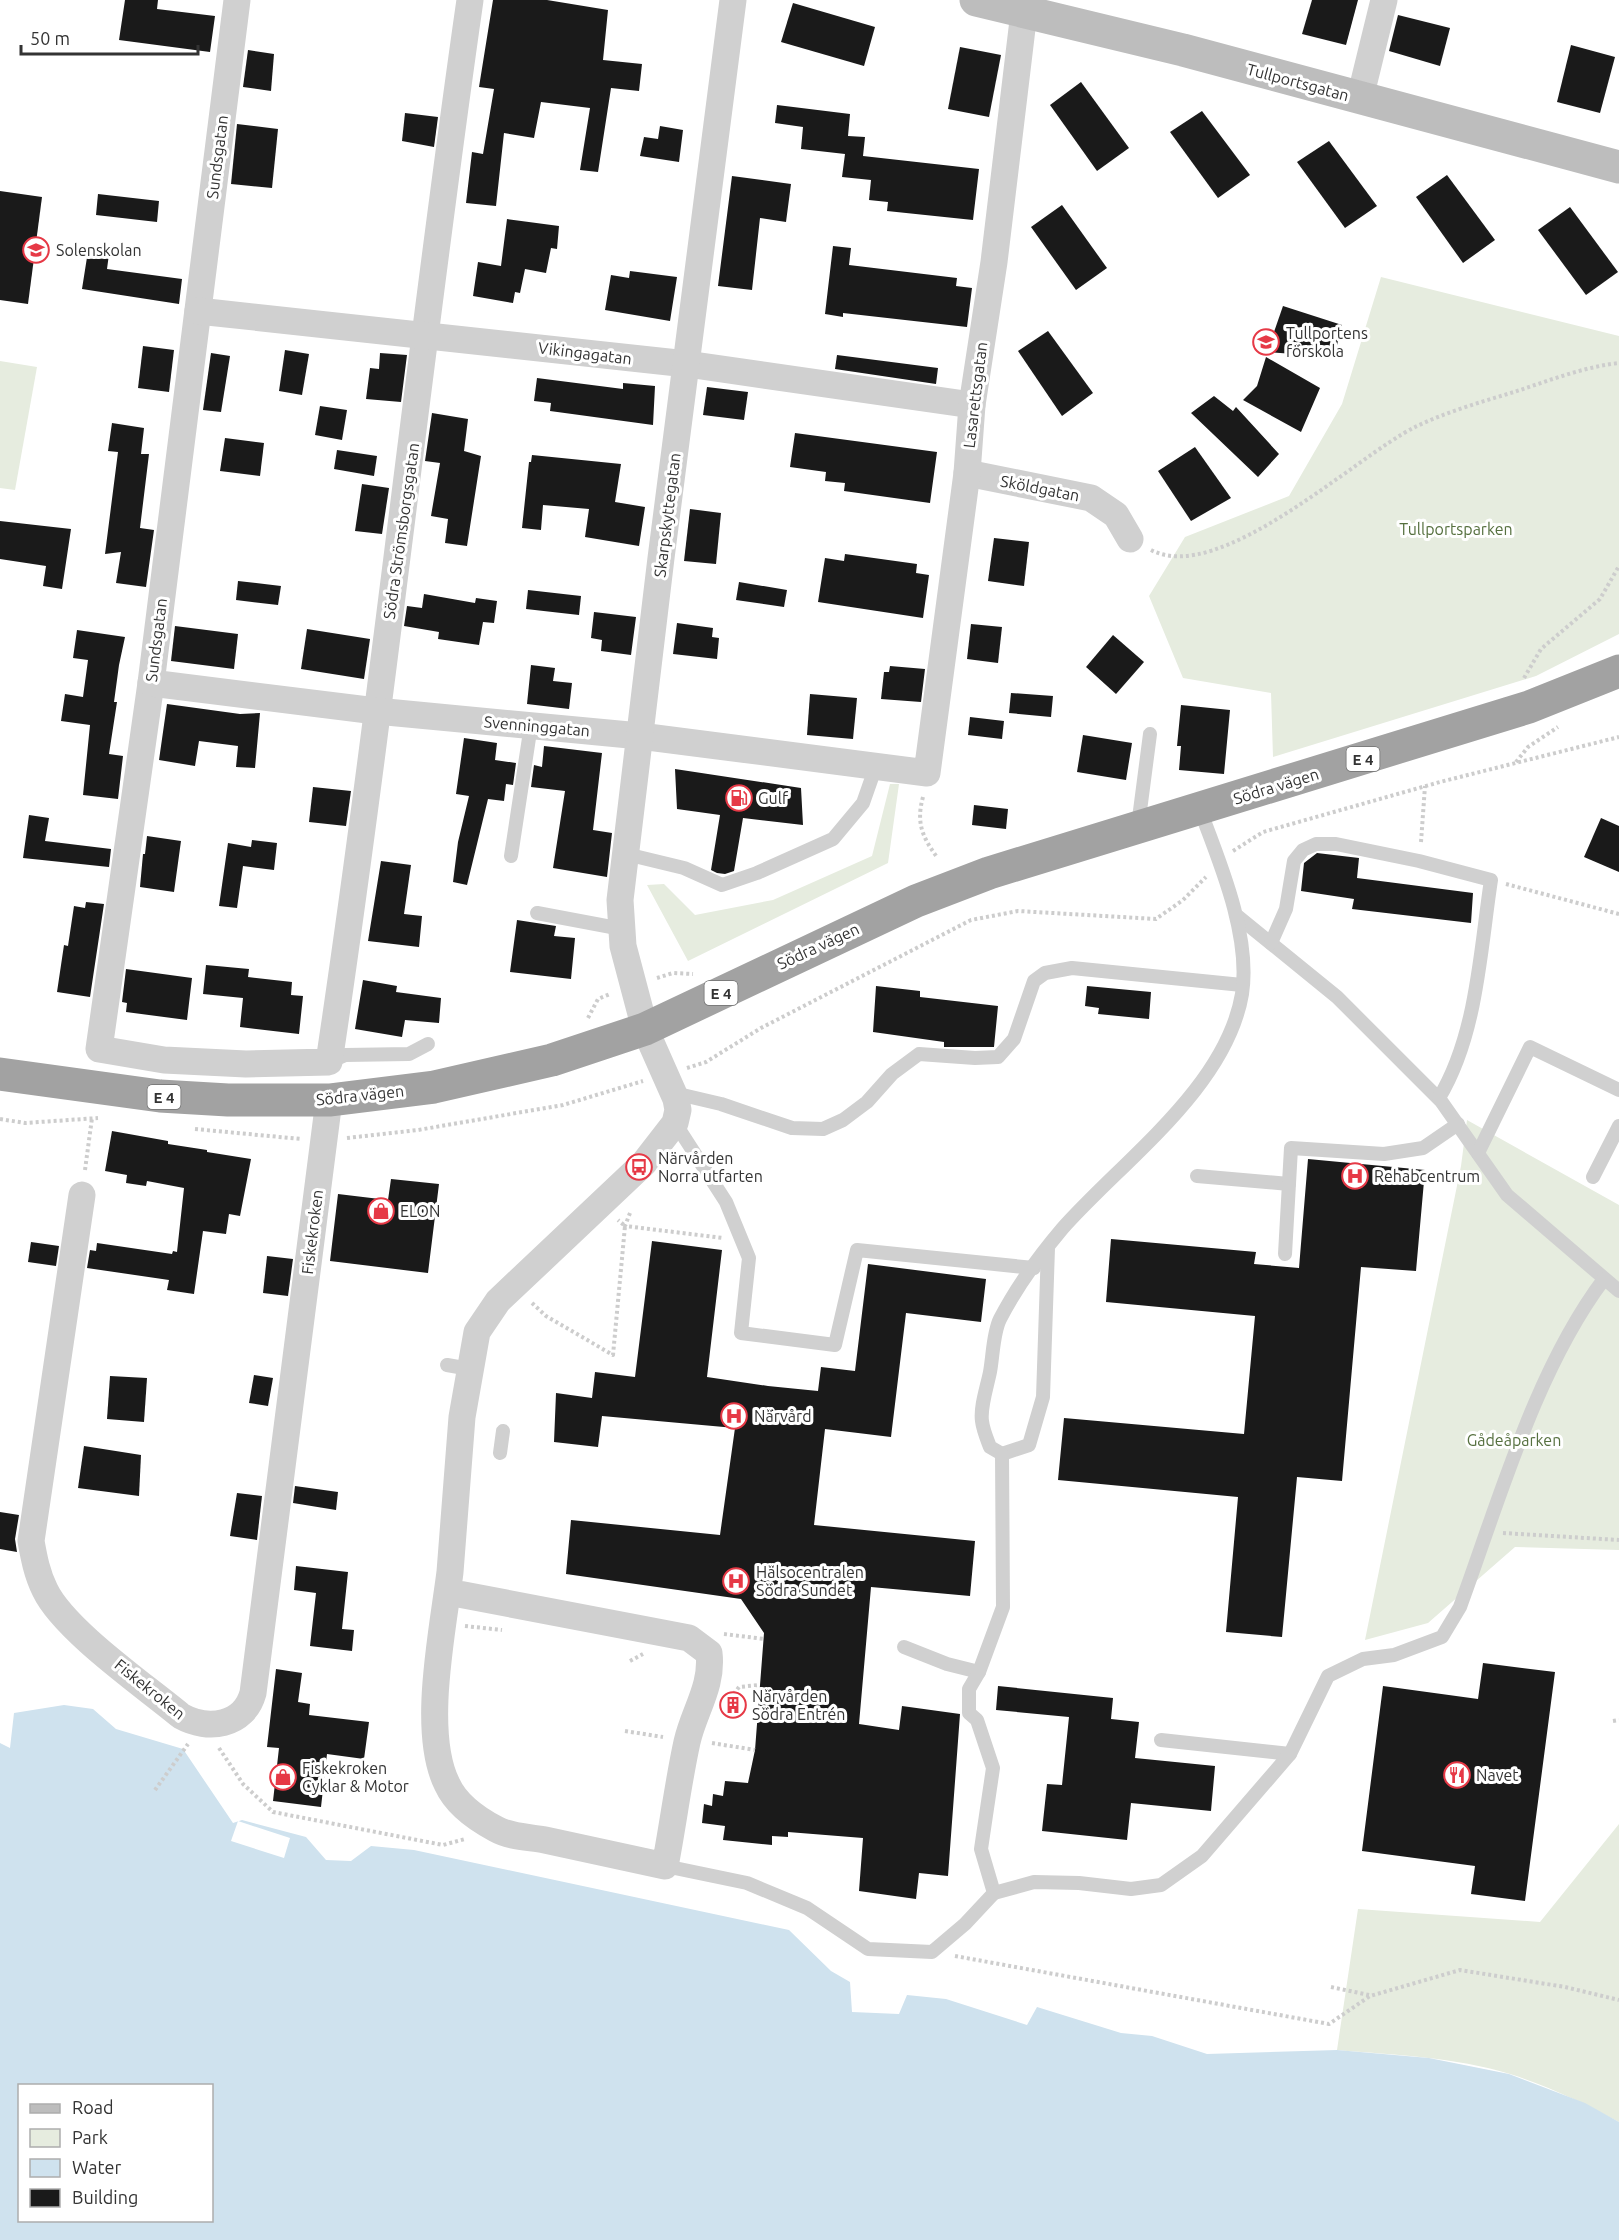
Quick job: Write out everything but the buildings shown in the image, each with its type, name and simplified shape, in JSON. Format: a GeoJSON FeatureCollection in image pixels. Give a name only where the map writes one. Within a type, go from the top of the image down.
{"type":"FeatureCollection","features":[{"type":"Feature","properties":{"kind":"highway","name":"Södra vägen"},"geometry":{"type":"LineString","coordinates":[[0,1074],[160,1096],[329,1100],[434,1088],[552,1060],[645,1029],[916,901],[989,873],[1530,707],[1619,671]]}},
{"type":"Feature","properties":{"kind":"main road","name":"Tullportsgatan"},"geometry":{"type":"LineString","coordinates":[[976,0],[1183,50],[1619,167]]}},
{"type":"Feature","properties":{"kind":"street","name":"Sundsgatan"},"geometry":{"type":"LineString","coordinates":[[237,0],[151,683],[99,1049],[164,1060],[246,1064],[329,1062]]}},
{"type":"Feature","properties":{"kind":"street","name":"Södra Strömsborgsgatan"},"geometry":{"type":"LineString","coordinates":[[329,1062],[355,891],[376,711],[470,0]]}},
{"type":"Feature","properties":{"kind":"street","name":"Skarpskyttegatan"},"geometry":{"type":"LineString","coordinates":[[670,1084],[645,1029],[623,946],[620,900],[733,0]]}},
{"type":"Feature","properties":{"kind":"street"},"geometry":{"type":"LineString","coordinates":[[1360,98],[1384,0]]}},
{"type":"Feature","properties":{"kind":"street","name":"Lasarettsgatan"},"geometry":{"type":"LineString","coordinates":[[925,773],[967,473],[972,405],[994,262],[1024,12]]}},
{"type":"Feature","properties":{"kind":"street","name":"Vikingagatan"},"geometry":{"type":"LineString","coordinates":[[198,312],[687,364],[972,405]]}},
{"type":"Feature","properties":{"kind":"street","name":"Sköldgatan"},"geometry":{"type":"LineString","coordinates":[[967,473],[1091,498],[1116,515],[1130,539]]}},
{"type":"Feature","properties":{"kind":"street","name":"Svenninggatan"},"geometry":{"type":"LineString","coordinates":[[151,683],[376,711],[640,736],[925,773]]}},
{"type":"Feature","properties":{"kind":"street"},"geometry":{"type":"LineString","coordinates":[[448,1592],[689,1638],[709,1653],[711,1670],[688,1740],[666,1866],[498,1831],[463,1807],[447,1785],[441,1769],[435,1733],[437,1672],[448,1592],[457,1462],[458,1367],[477,1332],[498,1301],[644,1163],[675,1123],[678,1110],[670,1084]]}},
{"type":"Feature","properties":{"kind":"street","name":"Fiskekroken"},"geometry":{"type":"LineString","coordinates":[[82,1195],[31,1541],[36,1569],[45,1591],[67,1621],[181,1716],[202,1725],[230,1721],[242,1713],[253,1693],[329,1100]]}},
{"type":"Feature","properties":{"kind":"lane"},"geometry":{"type":"LineString","coordinates":[[511,856],[531,725]]}},
{"type":"Feature","properties":{"kind":"lane"},"geometry":{"type":"LineString","coordinates":[[1138,828],[1150,734]]}},
{"type":"Feature","properties":{"kind":"lane"},"geometry":{"type":"LineString","coordinates":[[626,854],[684,868],[722,885],[748,876],[833,839],[862,803],[876,766]]}},
{"type":"Feature","properties":{"kind":"lane"},"geometry":{"type":"LineString","coordinates":[[1048,1248],[1043,1397],[1029,1445],[1002,1454],[990,1448],[981,1420],[999,1321],[1034,1268],[1048,1248],[1063,1229],[1161,1129],[1207,1073],[1226,1045],[1236,1020],[1242,985],[1236,915],[1200,810]]}},
{"type":"Feature","properties":{"kind":"lane"},"geometry":{"type":"LineString","coordinates":[[1271,943],[1286,909],[1294,861],[1304,850],[1316,844],[1336,844],[1419,861],[1491,880],[1465,1039],[1454,1073],[1439,1098]]}},
{"type":"Feature","properties":{"kind":"lane"},"geometry":{"type":"LineString","coordinates":[[537,913],[622,929]]}},
{"type":"Feature","properties":{"kind":"lane"},"geometry":{"type":"LineString","coordinates":[[1236,915],[1337,997],[1439,1098],[1507,1195],[1619,1291]]}},
{"type":"Feature","properties":{"kind":"lane"},"geometry":{"type":"LineString","coordinates":[[670,1084],[792,1128],[823,1129],[843,1120],[867,1102],[892,1074],[919,1054],[975,1058],[998,1057],[1014,1039],[1034,981],[1046,973],[1072,968],[1242,985]]}},
{"type":"Feature","properties":{"kind":"lane"},"geometry":{"type":"LineString","coordinates":[[329,1062],[345,1055],[409,1054],[428,1044]]}},
{"type":"Feature","properties":{"kind":"lane"},"geometry":{"type":"LineString","coordinates":[[1478,1153],[1530,1047],[1619,1090]]}},
{"type":"Feature","properties":{"kind":"lane"},"geometry":{"type":"LineString","coordinates":[[675,1123],[726,1202],[749,1258],[741,1333],[835,1345],[857,1250],[1034,1268]]}},
{"type":"Feature","properties":{"kind":"lane"},"geometry":{"type":"LineString","coordinates":[[1285,1254],[1292,1148],[1384,1154],[1423,1148],[1458,1124]]}},
{"type":"Feature","properties":{"kind":"lane"},"geometry":{"type":"LineString","coordinates":[[1593,1177],[1619,1126]]}},
{"type":"Feature","properties":{"kind":"lane"},"geometry":{"type":"LineString","coordinates":[[1197,1176],[1289,1184]]}},
{"type":"Feature","properties":{"kind":"lane"},"geometry":{"type":"LineString","coordinates":[[666,1866],[747,1883],[807,1908],[868,1949],[932,1952],[965,1924],[994,1893],[1034,1882],[1079,1883],[1131,1889],[1161,1885],[1202,1856],[1290,1754],[1328,1676],[1363,1659],[1394,1655],[1442,1637],[1460,1608],[1537,1401],[1581,1309],[1604,1279]]}},
{"type":"Feature","properties":{"kind":"lane"},"geometry":{"type":"LineString","coordinates":[[500,1454],[503,1431]]}},
{"type":"Feature","properties":{"kind":"lane"},"geometry":{"type":"LineString","coordinates":[[994,1893],[981,1849],[993,1768],[977,1720],[969,1713],[969,1689],[979,1671],[1003,1607],[1002,1454]]}},
{"type":"Feature","properties":{"kind":"lane"},"geometry":{"type":"LineString","coordinates":[[904,1647],[947,1664],[979,1671]]}},
{"type":"Feature","properties":{"kind":"lane"},"geometry":{"type":"LineString","coordinates":[[1161,1740],[1290,1754]]}},
{"type":"Feature","properties":{"kind":"path"},"geometry":{"type":"LineString","coordinates":[[1130,539],[1162,556],[1189,554],[1222,546],[1283,517],[1391,440],[1418,426],[1568,374],[1619,363]]}},
{"type":"Feature","properties":{"kind":"path"},"geometry":{"type":"LineString","coordinates":[[1521,682],[1541,648],[1600,599],[1619,566]]}},
{"type":"Feature","properties":{"kind":"path"},"geometry":{"type":"LineString","coordinates":[[1516,763],[1528,747],[1565,723]]}},
{"type":"Feature","properties":{"kind":"path"},"geometry":{"type":"LineString","coordinates":[[183,1127],[324,1141],[418,1130],[670,1084],[761,1028],[971,920],[1018,911],[1156,919],[1183,900],[1232,851],[1263,832],[1425,786],[1619,737]]}},
{"type":"Feature","properties":{"kind":"path"},"geometry":{"type":"LineString","coordinates":[[925,773],[919,812],[920,828],[937,858]]}},
{"type":"Feature","properties":{"kind":"path"},"geometry":{"type":"LineString","coordinates":[[1419,861],[1425,786]]}},
{"type":"Feature","properties":{"kind":"path"},"geometry":{"type":"LineString","coordinates":[[1491,880],[1600,907],[1619,914]]}},
{"type":"Feature","properties":{"kind":"path"},"geometry":{"type":"LineString","coordinates":[[82,1195],[92,1118]]}},
{"type":"Feature","properties":{"kind":"path"},"geometry":{"type":"LineString","coordinates":[[0,1119],[25,1123],[103,1119]]}},
{"type":"Feature","properties":{"kind":"path"},"geometry":{"type":"LineString","coordinates":[[601,1204],[625,1226],[741,1240]]}},
{"type":"Feature","properties":{"kind":"path"},"geometry":{"type":"LineString","coordinates":[[514,1286],[546,1316],[613,1355],[625,1226],[631,1209]]}},
{"type":"Feature","properties":{"kind":"path"},"geometry":{"type":"LineString","coordinates":[[1487,1533],[1619,1540]]}},
{"type":"Feature","properties":{"kind":"path"},"geometry":{"type":"LineString","coordinates":[[726,1704],[739,1687],[759,1685]]}},
{"type":"Feature","properties":{"kind":"path"},"geometry":{"type":"LineString","coordinates":[[1613,1721],[1619,1720]]}},
{"type":"Feature","properties":{"kind":"path"},"geometry":{"type":"LineString","coordinates":[[202,1725],[243,1784],[273,1812],[443,1845],[498,1831]]}},
{"type":"Feature","properties":{"kind":"path"},"geometry":{"type":"LineString","coordinates":[[700,1741],[755,1750]]}},
{"type":"Feature","properties":{"kind":"path"},"geometry":{"type":"LineString","coordinates":[[155,1790],[181,1755]]}},
{"type":"Feature","properties":{"kind":"path"},"geometry":{"type":"LineString","coordinates":[[932,1952],[1329,2024],[1370,1995],[1460,1970],[1565,1987],[1619,2000]]}},
{"type":"Feature","properties":{"kind":"path"},"geometry":{"type":"LineString","coordinates":[[1331,1987],[1370,1995]]}},
{"type":"Feature","properties":{"kind":"green space","name":"Tullportsparken"},"geometry":{"type":"Polygon","coordinates":[[[1381,277],[1619,336],[1619,634],[1536,676],[1273,757],[1271,693],[1183,678],[1149,596],[1185,537],[1289,496],[1342,404],[1381,277]]]}},
{"type":"Feature","properties":{"kind":"green space"},"geometry":{"type":"Polygon","coordinates":[[[0,361],[37,367],[15,490],[0,488],[0,361]]]}},
{"type":"Feature","properties":{"kind":"green space"},"geometry":{"type":"Polygon","coordinates":[[[890,784],[899,784],[888,863],[688,961],[647,885],[664,884],[695,915],[773,900],[872,856],[890,784]]]}},
{"type":"Feature","properties":{"kind":"green space","name":"Gådeåparken"},"geometry":{"type":"Polygon","coordinates":[[[1467,1120],[1619,1205],[1619,1550],[1515,1547],[1428,1623],[1365,1640],[1461,1166],[1467,1120]]]}},
{"type":"Feature","properties":{"kind":"green space"},"geometry":{"type":"Polygon","coordinates":[[[1619,1824],[1619,2122],[1552,2089],[1489,2068],[1424,2058],[1337,2050],[1358,1909],[1540,1922],[1619,1824]]]}},
{"type":"Feature","properties":{"kind":"water"},"geometry":{"type":"Polygon","coordinates":[[[64,1705],[93,1709],[116,1729],[183,1749],[233,1823],[242,1820],[306,1837],[326,1860],[351,1861],[371,1846],[414,1850],[789,1930],[831,1971],[850,1982],[852,2012],[899,2014],[907,1995],[946,1999],[1027,2025],[1037,2007],[1121,2033],[1152,2036],[1207,2054],[1337,2050],[1429,2058],[1509,2074],[1585,2103],[1619,2122],[1619,2240],[0,2240],[0,1743],[10,1748],[14,1713],[64,1705]]]}},
{"type":"Feature","properties":{"kind":"pier"},"geometry":{"type":"Polygon","coordinates":[[[238,1821],[290,1838],[284,1858],[231,1841],[238,1821]]]}},
{"type":"Feature","properties":{"kind":"place","name":"Solenskolan"},"geometry":{"type":"Point","coordinates":[36,250]}},
{"type":"Feature","properties":{"kind":"place","name":"Tullportens förskola"},"geometry":{"type":"Point","coordinates":[1266,342]}},
{"type":"Feature","properties":{"kind":"place","name":"Gulf"},"geometry":{"type":"Point","coordinates":[739,798]}},
{"type":"Feature","properties":{"kind":"place","name":"Närvården Norra utfarten"},"geometry":{"type":"Point","coordinates":[639,1167]}},
{"type":"Feature","properties":{"kind":"place","name":"Rehabcentrum"},"geometry":{"type":"Point","coordinates":[1355,1176]}},
{"type":"Feature","properties":{"kind":"place","name":"ELON"},"geometry":{"type":"Point","coordinates":[381,1211]}},
{"type":"Feature","properties":{"kind":"place","name":"Närvård"},"geometry":{"type":"Point","coordinates":[734,1416]}},
{"type":"Feature","properties":{"kind":"place","name":"Hälsocentralen Södra Sundet"},"geometry":{"type":"Point","coordinates":[736,1581]}},
{"type":"Feature","properties":{"kind":"place","name":"Närvården Södra Entrén"},"geometry":{"type":"Point","coordinates":[733,1705]}},
{"type":"Feature","properties":{"kind":"place","name":"Navet"},"geometry":{"type":"Point","coordinates":[1457,1775]}},
{"type":"Feature","properties":{"kind":"place","name":"Fiskekroken Cyklar & Motor"},"geometry":{"type":"Point","coordinates":[283,1777]}}]}
